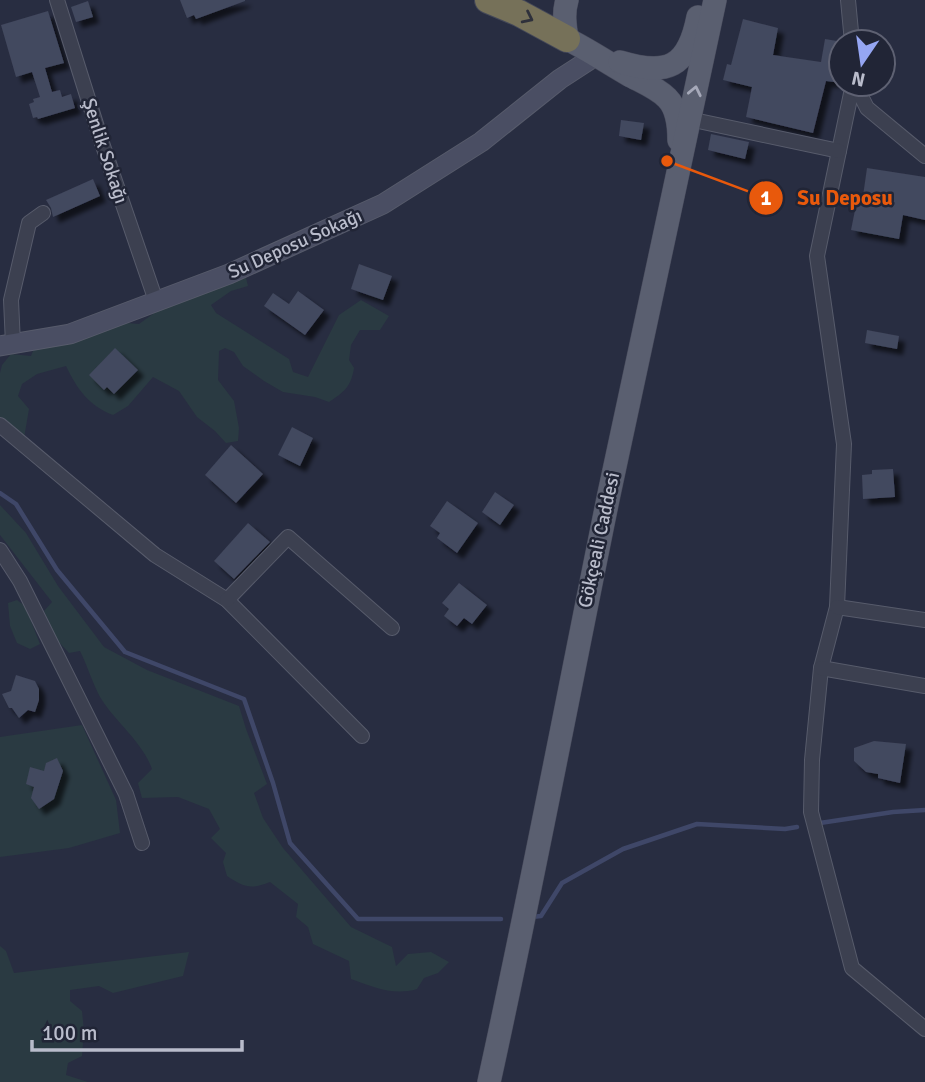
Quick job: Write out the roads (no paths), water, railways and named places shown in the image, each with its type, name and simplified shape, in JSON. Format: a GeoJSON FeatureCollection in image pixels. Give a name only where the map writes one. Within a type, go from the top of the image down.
{"type":"FeatureCollection","features":[{"type":"Feature","properties":{"kind":"highway"},"geometry":{"type":"LineString","coordinates":[[488,0],[541,24],[566,39]]}},
{"type":"Feature","properties":{"kind":"main road"},"geometry":{"type":"LineString","coordinates":[[567,0],[564,22],[566,39],[654,88],[668,100],[678,117],[675,181]]}},
{"type":"Feature","properties":{"kind":"main road"},"geometry":{"type":"LineString","coordinates":[[597,55],[652,69],[665,68],[677,61],[688,48],[702,0]]}},
{"type":"Feature","properties":{"kind":"main road","name":"Gökçeali Caddesi"},"geometry":{"type":"LineString","coordinates":[[489,1082],[523,925],[576,652],[715,0]]}},
{"type":"Feature","properties":{"kind":"street","name":"Şenlik Sokağı"},"geometry":{"type":"LineString","coordinates":[[57,0],[156,301]]}},
{"type":"Feature","properties":{"kind":"street"},"geometry":{"type":"LineString","coordinates":[[848,0],[851,28]]}},
{"type":"Feature","properties":{"kind":"street"},"geometry":{"type":"LineString","coordinates":[[560,79],[566,39]]}},
{"type":"Feature","properties":{"kind":"street","name":"Su Deposu Sokağı"},"geometry":{"type":"LineString","coordinates":[[6,345],[70,334],[229,274],[383,204],[481,142],[560,79],[597,55]]}},
{"type":"Feature","properties":{"kind":"street"},"geometry":{"type":"LineString","coordinates":[[851,98],[817,256],[844,444],[837,607],[821,668],[812,760],[811,812],[852,968],[925,1029]]}},
{"type":"Feature","properties":{"kind":"street"},"geometry":{"type":"LineString","coordinates":[[862,98],[867,108],[925,156]]}},
{"type":"Feature","properties":{"kind":"street"},"geometry":{"type":"LineString","coordinates":[[689,119],[839,150]]}},
{"type":"Feature","properties":{"kind":"street"},"geometry":{"type":"LineString","coordinates":[[6,345],[11,300],[29,223],[43,213]]}},
{"type":"Feature","properties":{"kind":"street"},"geometry":{"type":"LineString","coordinates":[[0,425],[155,555],[227,600],[362,736]]}},
{"type":"Feature","properties":{"kind":"street"},"geometry":{"type":"LineString","coordinates":[[227,600],[288,537],[392,628]]}},
{"type":"Feature","properties":{"kind":"street"},"geometry":{"type":"LineString","coordinates":[[0,550],[20,581],[126,794],[142,843]]}},
{"type":"Feature","properties":{"kind":"street"},"geometry":{"type":"LineString","coordinates":[[837,607],[925,620]]}},
{"type":"Feature","properties":{"kind":"street"},"geometry":{"type":"LineString","coordinates":[[821,668],[925,686]]}},
{"type":"Feature","properties":{"kind":"waterway"},"geometry":{"type":"LineString","coordinates":[[0,493],[16,504],[57,570],[125,652],[244,699],[290,843],[358,919],[501,919]]}},
{"type":"Feature","properties":{"kind":"waterway"},"geometry":{"type":"LineString","coordinates":[[820,823],[925,810]]}},
{"type":"Feature","properties":{"kind":"waterway"},"geometry":{"type":"LineString","coordinates":[[532,917],[541,916],[562,883],[623,849],[697,824],[785,829],[797,827]]}},
{"type":"Feature","properties":{"kind":"place","name":"Su Deposu"},"geometry":{"type":"Point","coordinates":[667,161]}}]}
